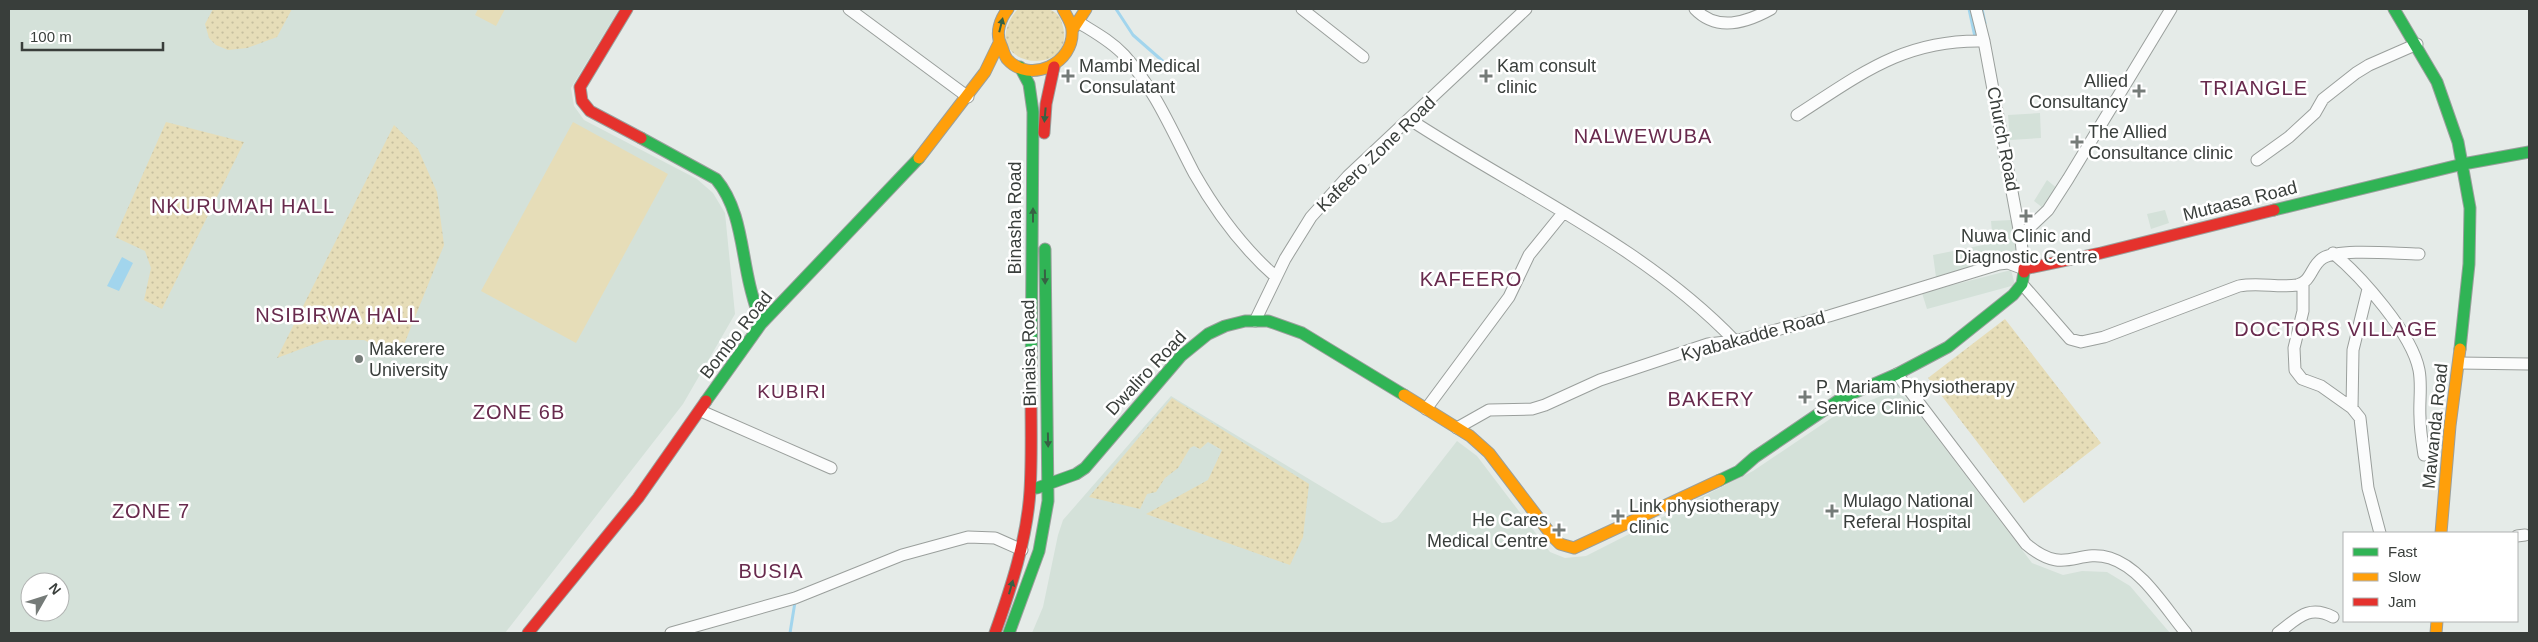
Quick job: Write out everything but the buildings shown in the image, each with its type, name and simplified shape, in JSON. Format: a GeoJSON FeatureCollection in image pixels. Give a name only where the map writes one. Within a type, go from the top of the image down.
{"type":"FeatureCollection","features":[{"type":"Feature","properties":{"kind":"street"},"geometry":{"type":"LineString","coordinates":[[627,9],[580,87],[582,102],[590,111],[604,121],[685,161],[716,179],[722,185],[736,216],[750,286],[761,324]]}},
{"type":"Feature","properties":{"kind":"street"},"geometry":{"type":"LineString","coordinates":[[849,9],[968,97]]}},
{"type":"Feature","properties":{"kind":"street","name":"Bombo Road"},"geometry":{"type":"LineString","coordinates":[[528,633],[638,498],[761,324],[913,166],[968,97],[985,72],[1000,42],[999,26],[1008,9]]}},
{"type":"Feature","properties":{"kind":"street"},"geometry":{"type":"LineString","coordinates":[[1063,9],[1075,26],[1114,46],[1133,66],[1162,111],[1209,196],[1256,258],[1276,277]]}},
{"type":"Feature","properties":{"kind":"street"},"geometry":{"type":"LineString","coordinates":[[985,72],[1016,65],[1038,71],[1054,67],[1067,54],[1075,26],[1086,9]]}},
{"type":"Feature","properties":{"kind":"street"},"geometry":{"type":"LineString","coordinates":[[1302,9],[1353,47],[1362,57]]}},
{"type":"Feature","properties":{"kind":"street","name":"Kafeero Zone Road"},"geometry":{"type":"LineString","coordinates":[[1255,321],[1276,277],[1311,217],[1348,176],[1526,9]]}},
{"type":"Feature","properties":{"kind":"street"},"geometry":{"type":"LineString","coordinates":[[1695,9],[1706,18],[1726,24],[1750,20],[1771,9]]}},
{"type":"Feature","properties":{"kind":"street","name":"Church Road"},"geometry":{"type":"LineString","coordinates":[[1976,9],[1984,40],[2021,240],[2024,269]]}},
{"type":"Feature","properties":{"kind":"street"},"geometry":{"type":"LineString","coordinates":[[2021,240],[2027,230],[2048,210],[2064,186],[2172,9]]}},
{"type":"Feature","properties":{"kind":"street","name":"Mawanda Road"},"geometry":{"type":"LineString","coordinates":[[2394,9],[2417,44],[2437,82],[2463,164],[2471,224],[2459,363],[2450,426],[2442,532]]}},
{"type":"Feature","properties":{"kind":"street"},"geometry":{"type":"LineString","coordinates":[[1796,115],[1888,58],[1935,44],[1958,40],[1984,40]]}},
{"type":"Feature","properties":{"kind":"street","name":"Binasha Road"},"geometry":{"type":"LineString","coordinates":[[1000,42],[1031,90],[1033,112],[1030,491]]}},
{"type":"Feature","properties":{"kind":"street"},"geometry":{"type":"LineString","coordinates":[[2257,160],[2289,137],[2315,113],[2323,99],[2356,73],[2417,44]]}},
{"type":"Feature","properties":{"kind":"street","name":"Binaisa Road"},"geometry":{"type":"LineString","coordinates":[[1009,633],[1039,551],[1048,501],[1044,117],[1054,67]]}},
{"type":"Feature","properties":{"kind":"street"},"geometry":{"type":"LineString","coordinates":[[1409,119],[1563,213],[1681,291],[1711,315],[1735,341]]}},
{"type":"Feature","properties":{"kind":"street","name":"Mutaasa Road"},"geometry":{"type":"LineString","coordinates":[[2024,269],[2035,265],[2102,253],[2463,164],[2529,152]]}},
{"type":"Feature","properties":{"kind":"street"},"geometry":{"type":"LineString","coordinates":[[1426,408],[1509,297],[1529,255],[1563,213]]}},
{"type":"Feature","properties":{"kind":"street"},"geometry":{"type":"LineString","coordinates":[[2333,254],[2352,269],[2394,320],[2414,351],[2420,377],[2420,417],[2424,455]]}},
{"type":"Feature","properties":{"kind":"street"},"geometry":{"type":"LineString","coordinates":[[2380,532],[2370,500],[2362,421],[2355,411],[2321,386],[2302,379],[2295,370],[2294,348],[2303,311],[2303,283],[2319,260],[2333,254],[2419,254]]}},
{"type":"Feature","properties":{"kind":"street","name":"Kyabakadde Road"},"geometry":{"type":"LineString","coordinates":[[1457,428],[1489,410],[1532,408],[1545,405],[1600,380],[1708,344],[1735,341],[1828,316],[1989,266],[2008,263],[2024,269]]}},
{"type":"Feature","properties":{"kind":"street"},"geometry":{"type":"LineString","coordinates":[[2024,269],[2022,284],[2064,336],[2081,342],[2104,337],[2239,286],[2262,283],[2295,285],[2303,283]]}},
{"type":"Feature","properties":{"kind":"street","name":"Dwaliro Road"},"geometry":{"type":"LineString","coordinates":[[1030,491],[1076,474],[1085,468],[1160,378],[1197,342],[1225,326],[1255,321],[1284,325],[1302,332],[1457,428],[1489,453],[1560,544],[1574,548],[1739,471],[1755,457],[1842,398],[1897,374],[1948,347],[2005,302],[2022,284]]}},
{"type":"Feature","properties":{"kind":"street"},"geometry":{"type":"LineString","coordinates":[[2355,411],[2353,350],[2368,289]]}},
{"type":"Feature","properties":{"kind":"street"},"geometry":{"type":"LineString","coordinates":[[2459,363],[2529,364]]}},
{"type":"Feature","properties":{"kind":"street"},"geometry":{"type":"LineString","coordinates":[[1897,374],[2026,544],[2036,552],[2058,561],[2072,561],[2098,556],[2108,557],[2126,565],[2142,580],[2186,633]]}},
{"type":"Feature","properties":{"kind":"street"},"geometry":{"type":"LineString","coordinates":[[701,411],[831,468]]}},
{"type":"Feature","properties":{"kind":"street"},"geometry":{"type":"LineString","coordinates":[[995,633],[1009,597],[1022,550],[1030,491]]}},
{"type":"Feature","properties":{"kind":"street"},"geometry":{"type":"LineString","coordinates":[[671,633],[794,598],[902,555],[968,537],[994,538],[1022,550]]}},
{"type":"Feature","properties":{"kind":"street"},"geometry":{"type":"LineString","coordinates":[[2278,633],[2311,612],[2320,611],[2333,617]]}},
{"type":"Feature","properties":{"kind":"shaded area","name":"Makerere University"},"geometry":{"type":"Polygon","coordinates":[[[9,9],[619,9],[571,88],[574,106],[584,120],[697,179],[713,193],[725,213],[735,314],[683,404],[505,633],[9,633],[9,9]]]}},
{"type":"Feature","properties":{"kind":"shaded area"},"geometry":{"type":"Polygon","coordinates":[[[213,9],[292,9],[277,37],[247,48],[228,50],[216,45],[209,38],[205,24],[213,9]]]}},
{"type":"Feature","properties":{"kind":"shaded area"},"geometry":{"type":"Polygon","coordinates":[[[478,9],[505,9],[496,26],[475,15],[478,9]]]}},
{"type":"Feature","properties":{"kind":"shaded area"},"geometry":{"type":"Polygon","coordinates":[[[1018,9],[1047,9],[1057,14],[1060,18],[1064,37],[1060,50],[1051,58],[1038,61],[1024,59],[1013,53],[1006,42],[1007,28],[1011,18],[1018,9]]]}},
{"type":"Feature","properties":{"kind":"shaded area"},"geometry":{"type":"Polygon","coordinates":[[[2040,113],[2041,138],[2010,140],[2008,115],[2040,113]]]}},
{"type":"Feature","properties":{"kind":"shaded area"},"geometry":{"type":"Polygon","coordinates":[[[166,122],[244,142],[162,309],[144,300],[151,268],[145,251],[115,237],[166,122]]]}},
{"type":"Feature","properties":{"kind":"shaded area"},"geometry":{"type":"Polygon","coordinates":[[[573,122],[668,174],[576,343],[481,291],[573,122]]]}},
{"type":"Feature","properties":{"kind":"shaded area"},"geometry":{"type":"Polygon","coordinates":[[[394,125],[418,149],[437,192],[444,245],[399,357],[364,340],[325,340],[277,358],[394,125]]]}},
{"type":"Feature","properties":{"kind":"shaded area"},"geometry":{"type":"Polygon","coordinates":[[[2047,180],[2058,189],[2043,208],[2034,201],[2047,180]]]}},
{"type":"Feature","properties":{"kind":"shaded area"},"geometry":{"type":"Polygon","coordinates":[[[2165,210],[2169,223],[2151,229],[2147,214],[2165,210]]]}},
{"type":"Feature","properties":{"kind":"shaded area"},"geometry":{"type":"Polygon","coordinates":[[[2012,220],[2020,253],[1936,277],[1933,255],[1993,243],[1991,221],[2012,220]]]}},
{"type":"Feature","properties":{"kind":"shaded area"},"geometry":{"type":"Polygon","coordinates":[[[2011,270],[2015,285],[1927,309],[1922,293],[2011,270]]]}},
{"type":"Feature","properties":{"kind":"shaded area"},"geometry":{"type":"Polygon","coordinates":[[[2005,319],[2101,443],[2024,503],[1928,378],[2005,319]]]}},
{"type":"Feature","properties":{"kind":"shaded area","name":"Mulago National Referal Hospital"},"geometry":{"type":"Polygon","coordinates":[[[1895,390],[1909,401],[2032,563],[2063,575],[2082,571],[2107,572],[2130,586],[2170,633],[1032,633],[1043,607],[1058,535],[1063,520],[1171,396],[1382,523],[1391,522],[1397,518],[1457,441],[1477,456],[1550,552],[1565,558],[1586,556],[1753,471],[1836,415],[1895,390]]]}},
{"type":"Feature","properties":{"kind":"shaded area"},"geometry":{"type":"Polygon","coordinates":[[[1172,398],[1309,484],[1303,537],[1290,565],[1146,514],[1208,480],[1222,450],[1208,442],[1200,449],[1194,446],[1190,448],[1178,468],[1165,478],[1156,492],[1147,494],[1140,509],[1089,497],[1172,398]]]}},
{"type":"Feature","properties":{"kind":"water"},"geometry":{"type":"Polygon","coordinates":[[[122,257],[133,263],[119,291],[107,286],[122,257]]]}},
{"type":"Feature","properties":{"kind":"waterway"},"geometry":{"type":"LineString","coordinates":[[1116,9],[1133,35],[1174,71]]}},
{"type":"Feature","properties":{"kind":"waterway"},"geometry":{"type":"LineString","coordinates":[[1969,9],[1975,37]]}},
{"type":"Feature","properties":{"kind":"waterway"},"geometry":{"type":"LineString","coordinates":[[1982,9],[1985,23]]}},
{"type":"Feature","properties":{"kind":"waterway"},"geometry":{"type":"LineString","coordinates":[[790,633],[795,602]]}},
{"type":"Feature","properties":{"kind":"traffic: fast"},"geometry":{"type":"LineString","coordinates":[[2394,9],[2437,82],[2458,142],[2470,208],[2469,264],[2460,349]]}},
{"type":"Feature","properties":{"kind":"traffic: fast"},"geometry":{"type":"LineString","coordinates":[[1020,67],[1029,84],[1033,112],[1031,395]]}},
{"type":"Feature","properties":{"kind":"traffic: fast"},"geometry":{"type":"LineString","coordinates":[[641,138],[716,179],[724,191],[731,203],[739,230],[750,286],[761,324]]}},
{"type":"Feature","properties":{"kind":"traffic: fast"},"geometry":{"type":"LineString","coordinates":[[2274,210],[2463,164],[2529,152]]}},
{"type":"Feature","properties":{"kind":"traffic: fast"},"geometry":{"type":"LineString","coordinates":[[706,401],[761,324],[919,158]]}},
{"type":"Feature","properties":{"kind":"traffic: fast"},"geometry":{"type":"LineString","coordinates":[[1009,633],[1039,551],[1048,501],[1045,249]]}},
{"type":"Feature","properties":{"kind":"traffic: fast"},"geometry":{"type":"LineString","coordinates":[[1720,480],[1739,471],[1755,457],[1842,398],[1897,374],[1948,347],[2013,295],[2022,284],[2024,272]]}},
{"type":"Feature","properties":{"kind":"traffic: fast"},"geometry":{"type":"LineString","coordinates":[[1037,488],[1076,474],[1085,468],[1181,356],[1208,334],[1225,326],[1245,321],[1268,321],[1302,333],[1404,395]]}},
{"type":"Feature","properties":{"kind":"traffic: slow"},"geometry":{"type":"LineString","coordinates":[[1008,9],[999,26],[999,40],[1007,59],[1017,67],[1027,70],[1049,67],[1059,61],[1066,52],[1071,42],[1072,27],[1063,9]]}},
{"type":"Feature","properties":{"kind":"traffic: slow"},"geometry":{"type":"LineString","coordinates":[[1073,29],[1086,9]]}},
{"type":"Feature","properties":{"kind":"traffic: slow"},"geometry":{"type":"LineString","coordinates":[[919,158],[985,72],[999,43]]}},
{"type":"Feature","properties":{"kind":"traffic: slow"},"geometry":{"type":"LineString","coordinates":[[2441,532],[2450,426],[2460,349]]}},
{"type":"Feature","properties":{"kind":"traffic: slow"},"geometry":{"type":"LineString","coordinates":[[1404,395],[1470,436],[1489,453],[1553,537],[1560,544],[1574,548],[1720,480]]}},
{"type":"Feature","properties":{"kind":"traffic: slow"},"geometry":{"type":"LineString","coordinates":[[2436,633],[2437,622]]}},
{"type":"Feature","properties":{"kind":"traffic: jam"},"geometry":{"type":"LineString","coordinates":[[627,9],[580,87],[582,101],[590,111],[641,138]]}},
{"type":"Feature","properties":{"kind":"traffic: jam"},"geometry":{"type":"LineString","coordinates":[[1044,133],[1046,104],[1054,67]]}},
{"type":"Feature","properties":{"kind":"traffic: jam"},"geometry":{"type":"LineString","coordinates":[[2024,272],[2024,269],[2101,253],[2274,210]]}},
{"type":"Feature","properties":{"kind":"traffic: jam"},"geometry":{"type":"LineString","coordinates":[[995,633],[1007,599],[1026,527],[1031,467],[1031,395]]}},
{"type":"Feature","properties":{"kind":"traffic: jam"},"geometry":{"type":"LineString","coordinates":[[528,633],[638,498],[706,401]]}},
{"type":"Feature","properties":{"kind":"place","name":"Mambi Medical Consulatant"},"geometry":{"type":"Point","coordinates":[1068,76]}},
{"type":"Feature","properties":{"kind":"place","name":"Kam consult clinic"},"geometry":{"type":"Point","coordinates":[1486,76]}},
{"type":"Feature","properties":{"kind":"place","name":"Allied Consultancy"},"geometry":{"type":"Point","coordinates":[2139,91]}},
{"type":"Feature","properties":{"kind":"place","name":"The Allied Consultance clinic"},"geometry":{"type":"Point","coordinates":[2077,142]}},
{"type":"Feature","properties":{"kind":"place","name":"Nuwa Clinic and Diagnostic Centre"},"geometry":{"type":"Point","coordinates":[2026,216]}},
{"type":"Feature","properties":{"kind":"place","name":"Makerere University"},"geometry":{"type":"Point","coordinates":[359,359]}},
{"type":"Feature","properties":{"kind":"place","name":"P. Mariam Physiotherapy Service Clinic"},"geometry":{"type":"Point","coordinates":[1805,397]}},
{"type":"Feature","properties":{"kind":"place","name":"Mulago National Referal Hospital"},"geometry":{"type":"Point","coordinates":[1832,511]}},
{"type":"Feature","properties":{"kind":"place","name":"Link physiotherapy clinic"},"geometry":{"type":"Point","coordinates":[1618,516]}},
{"type":"Feature","properties":{"kind":"place","name":"He Cares Medical Centre"},"geometry":{"type":"Point","coordinates":[1559,530]}},
{"type":"Feature","properties":{"kind":"district","name":"TRIANGLE"},"geometry":{"type":"Point","coordinates":[2254,88]}},
{"type":"Feature","properties":{"kind":"district","name":"NALWEWUBA"},"geometry":{"type":"Point","coordinates":[1643,136]}},
{"type":"Feature","properties":{"kind":"district","name":"NKURUMAH HALL"},"geometry":{"type":"Point","coordinates":[243,206]}},
{"type":"Feature","properties":{"kind":"district","name":"KAFEERO"},"geometry":{"type":"Point","coordinates":[1471,279]}},
{"type":"Feature","properties":{"kind":"district","name":"NSIBIRWA HALL"},"geometry":{"type":"Point","coordinates":[338,315]}},
{"type":"Feature","properties":{"kind":"district","name":"DOCTORS VILLAGE"},"geometry":{"type":"Point","coordinates":[2336,329]}},
{"type":"Feature","properties":{"kind":"district","name":"KUBIRI"},"geometry":{"type":"Point","coordinates":[792,391]}},
{"type":"Feature","properties":{"kind":"district","name":"BAKERY"},"geometry":{"type":"Point","coordinates":[1711,399]}},
{"type":"Feature","properties":{"kind":"district","name":"ZONE 6B"},"geometry":{"type":"Point","coordinates":[519,412]}},
{"type":"Feature","properties":{"kind":"district","name":"ZONE 7"},"geometry":{"type":"Point","coordinates":[151,511]}},
{"type":"Feature","properties":{"kind":"district","name":"BUSIA"},"geometry":{"type":"Point","coordinates":[771,571]}}]}
